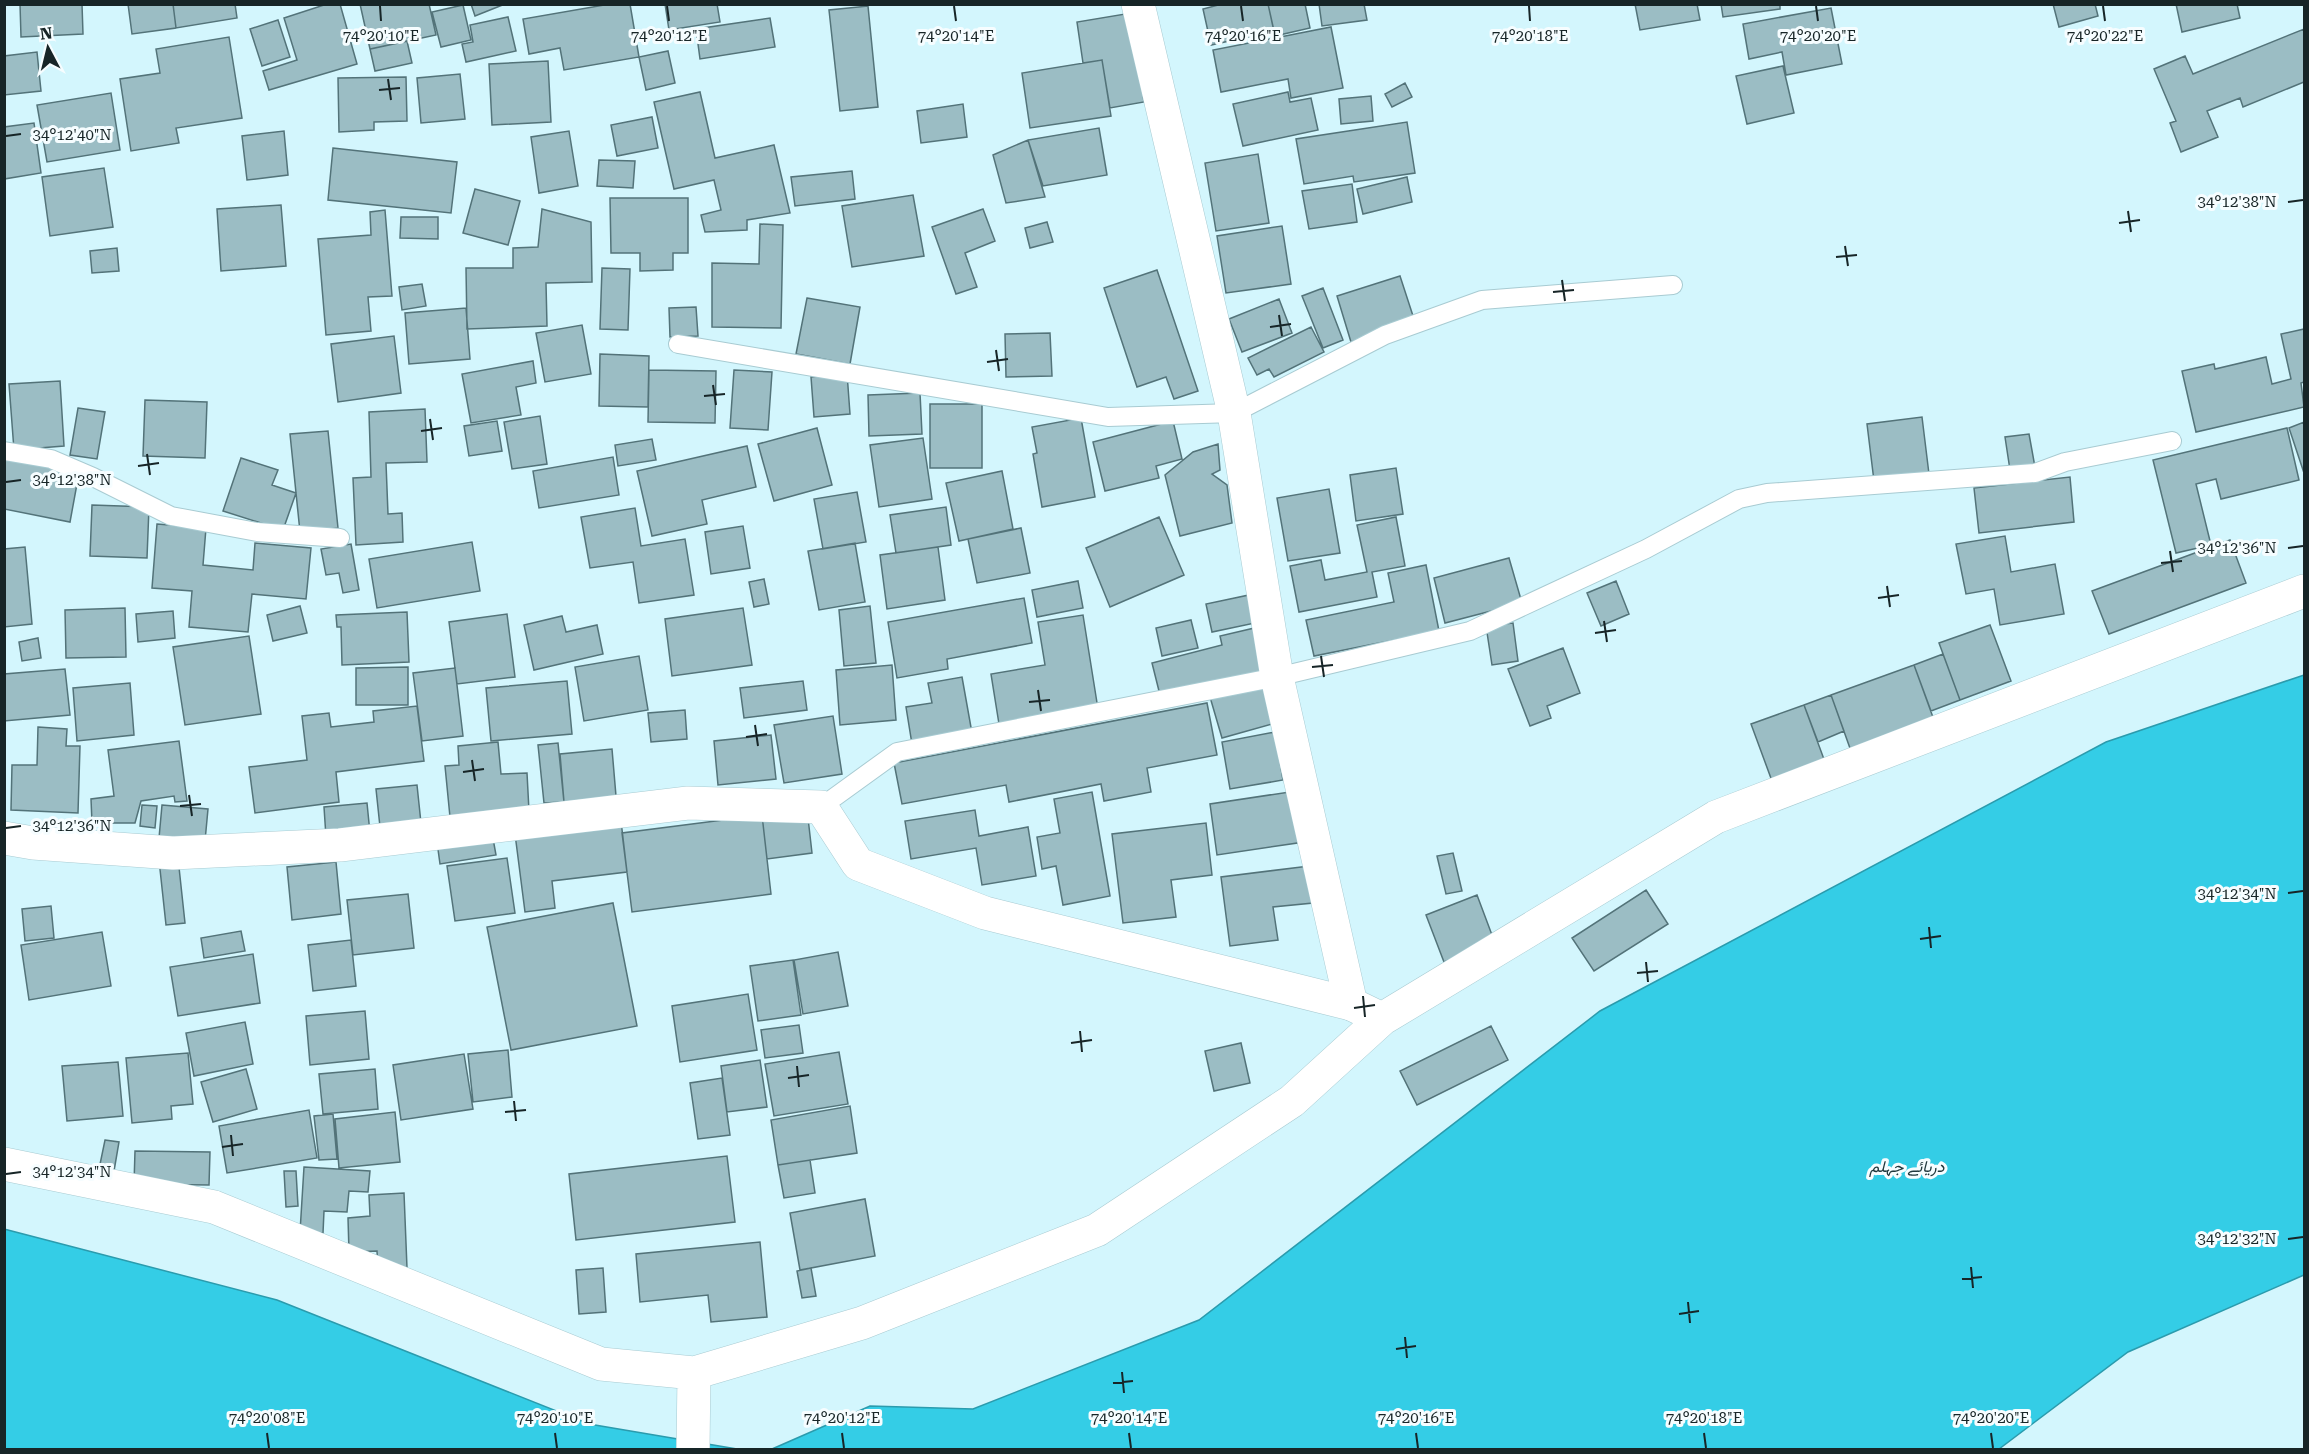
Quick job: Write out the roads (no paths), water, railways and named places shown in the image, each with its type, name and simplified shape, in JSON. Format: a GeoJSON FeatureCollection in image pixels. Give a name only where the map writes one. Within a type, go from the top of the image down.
{"type":"FeatureCollection","features":[{"type":"Feature","properties":{"kind":"street"},"geometry":{"type":"LineString","coordinates":[[1138,4],[1234,413],[1277,677],[1351,1004]]}},
{"type":"Feature","properties":{"kind":"street"},"geometry":{"type":"LineString","coordinates":[[4,1164],[214,1207],[601,1364],[694,1372],[862,1323],[1097,1230],[1292,1101],[1382,1019],[1716,817],[2304,591]]}},
{"type":"Feature","properties":{"kind":"street"},"geometry":{"type":"LineString","coordinates":[[4,838],[33,843],[173,853],[340,845],[688,802],[821,807],[858,864],[985,913],[1351,1004],[1382,1019]]}},
{"type":"Feature","properties":{"kind":"street"},"geometry":{"type":"LineString","coordinates":[[693,1436],[694,1372]]}},
{"type":"Feature","properties":{"kind":"lane"},"geometry":{"type":"LineString","coordinates":[[678,344],[1108,417],[1234,413],[1385,335],[1482,300],[1673,285]]}},
{"type":"Feature","properties":{"kind":"lane"},"geometry":{"type":"LineString","coordinates":[[821,807],[897,752],[1277,677],[1470,631],[1646,549],[1739,499],[1767,493],[2035,473],[2065,462],[2172,441]]}},
{"type":"Feature","properties":{"kind":"lane"},"geometry":{"type":"LineString","coordinates":[[4,451],[51,459],[171,516],[257,532],[340,538]]}},
{"type":"Feature","properties":{"kind":"water","name":"دریائے جہلم"},"geometry":{"type":"Polygon","coordinates":[[[2304,675],[2304,1275],[2128,1352],[1999,1449],[772,1449],[870,1406],[973,1409],[1199,1320],[1600,1011],[2106,742],[2304,675]]]}},
{"type":"Feature","properties":{"kind":"water"},"geometry":{"type":"Polygon","coordinates":[[[4,1229],[277,1300],[589,1424],[737,1449],[5,1449],[4,1229]]]}}]}
